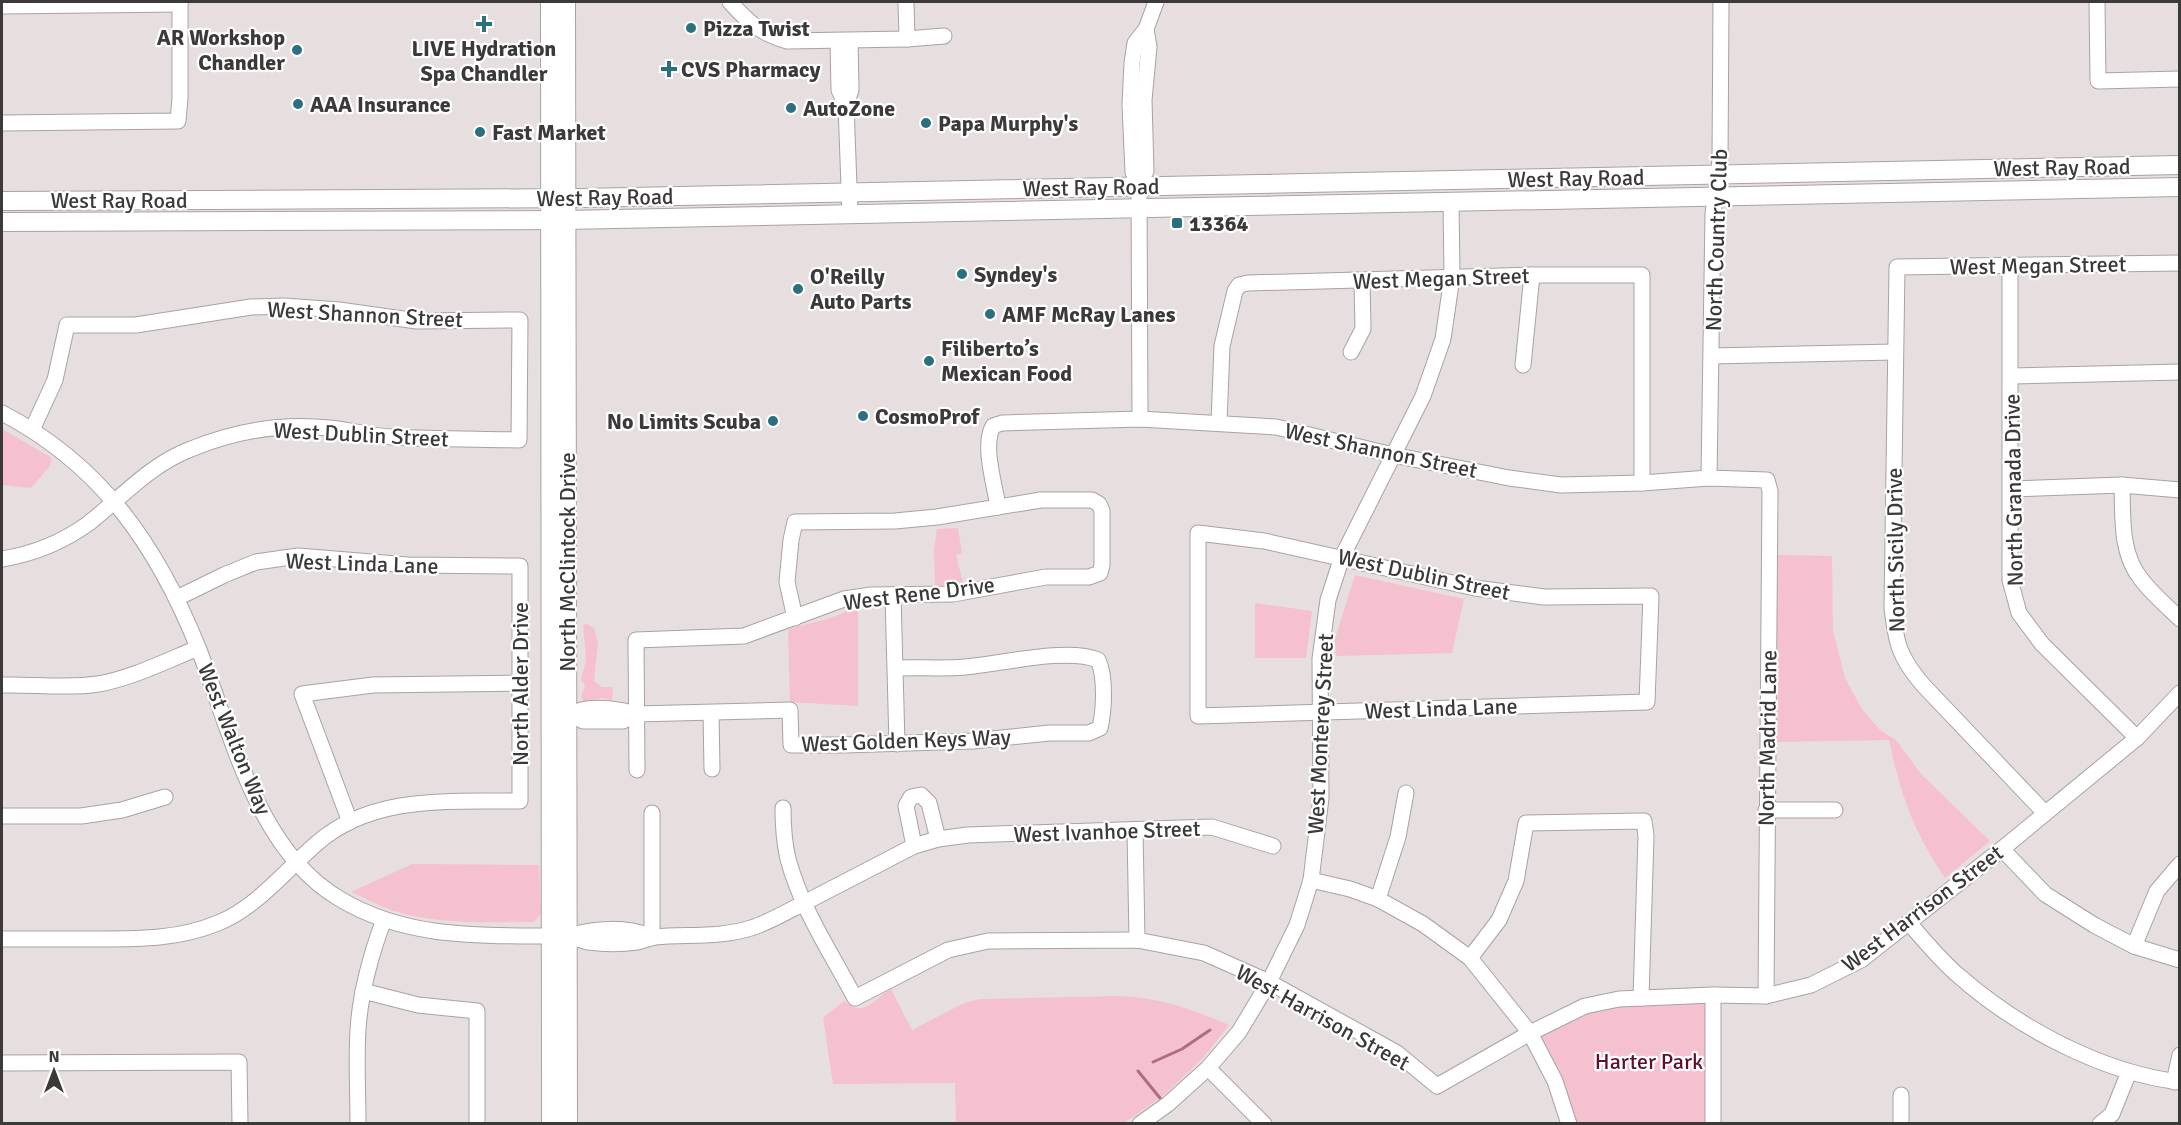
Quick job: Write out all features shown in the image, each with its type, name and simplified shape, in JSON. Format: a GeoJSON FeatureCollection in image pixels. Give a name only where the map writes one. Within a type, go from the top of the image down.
{"type":"FeatureCollection","features":[{"type":"Feature","properties":{"kind":"main road","name":"North McClintock Drive"},"geometry":{"type":"LineString","coordinates":[[550,2],[558,220],[570,715],[568,1124]]}},
{"type":"Feature","properties":{"kind":"main road","name":"North McClintock Drive"},"geometry":{"type":"LineString","coordinates":[[557,198],[566,2]]}},
{"type":"Feature","properties":{"kind":"main road","name":"West Ray Road"},"geometry":{"type":"LineString","coordinates":[[2,222],[558,220],[850,214],[1139,196],[1718,175],[2180,165]]}},
{"type":"Feature","properties":{"kind":"main road","name":"West Ray Road"},"geometry":{"type":"LineString","coordinates":[[2,201],[557,198],[849,192],[1451,202],[2180,187]]}},
{"type":"Feature","properties":{"kind":"main road"},"geometry":{"type":"LineString","coordinates":[[237,222],[256,211],[303,211],[318,200]]}},
{"type":"Feature","properties":{"kind":"main road","name":"North McClintock Drive"},"geometry":{"type":"LineString","coordinates":[[551,1124],[549,936],[558,220]]}},
{"type":"Feature","properties":{"kind":"street"},"geometry":{"type":"LineString","coordinates":[[730,2],[747,20],[770,36],[787,41],[908,39],[944,36]]}},
{"type":"Feature","properties":{"kind":"street"},"geometry":{"type":"LineString","coordinates":[[906,2],[908,39]]}},
{"type":"Feature","properties":{"kind":"street"},"geometry":{"type":"LineString","coordinates":[[1140,419],[1139,196],[1146,171],[1144,100],[1149,47],[1146,28],[1156,2]]}},
{"type":"Feature","properties":{"kind":"street","name":"North Country Club"},"geometry":{"type":"LineString","coordinates":[[1709,478],[1713,213],[1718,175],[1721,2]]}},
{"type":"Feature","properties":{"kind":"street"},"geometry":{"type":"LineString","coordinates":[[2097,2],[2098,81],[2180,79]]}},
{"type":"Feature","properties":{"kind":"street"},"geometry":{"type":"LineString","coordinates":[[2,6],[180,3],[178,121],[2,123]]}},
{"type":"Feature","properties":{"kind":"street"},"geometry":{"type":"LineString","coordinates":[[844,41],[839,90],[846,105],[850,214]]}},
{"type":"Feature","properties":{"kind":"street","name":"West Monterey Street"},"geometry":{"type":"LineString","coordinates":[[1140,1124],[1168,1104],[1208,1068],[1239,1032],[1269,982],[1297,925],[1311,880],[1321,798],[1320,659],[1328,600],[1342,557],[1423,396],[1443,339],[1452,277],[1451,202]]}},
{"type":"Feature","properties":{"kind":"street","name":"West Megan Street"},"geometry":{"type":"LineString","coordinates":[[1897,267],[2180,263]]}},
{"type":"Feature","properties":{"kind":"street","name":"North Granada Drive"},"geometry":{"type":"LineString","coordinates":[[2010,266],[2010,580],[2019,613],[2042,644],[2137,738]]}},
{"type":"Feature","properties":{"kind":"street","name":"North Sicily Drive"},"geometry":{"type":"LineString","coordinates":[[1897,267],[1892,608],[1896,641],[1906,666],[2044,812]]}},
{"type":"Feature","properties":{"kind":"street"},"geometry":{"type":"LineString","coordinates":[[1523,365],[1532,275]]}},
{"type":"Feature","properties":{"kind":"street","name":"West Megan Street"},"geometry":{"type":"LineString","coordinates":[[1219,423],[1222,346],[1235,291],[1239,285],[1532,275],[1642,275],[1642,483]]}},
{"type":"Feature","properties":{"kind":"street"},"geometry":{"type":"LineString","coordinates":[[1351,352],[1364,329],[1362,281]]}},
{"type":"Feature","properties":{"kind":"street","name":"West Shannon Street"},"geometry":{"type":"LineString","coordinates":[[32,430],[55,380],[67,325],[136,325],[251,308],[284,306],[339,310],[417,321],[520,320],[519,440]]}},
{"type":"Feature","properties":{"kind":"street"},"geometry":{"type":"LineString","coordinates":[[1712,356],[1895,352]]}},
{"type":"Feature","properties":{"kind":"street"},"geometry":{"type":"LineString","coordinates":[[2011,376],[2180,372]]}},
{"type":"Feature","properties":{"kind":"street","name":"West Walton Way"},"geometry":{"type":"LineString","coordinates":[[2,413],[32,430],[87,472],[115,501],[148,546],[177,598],[252,789],[276,837],[317,883],[337,898],[363,912],[420,930],[490,936],[549,936]]}},
{"type":"Feature","properties":{"kind":"street","name":"West Shannon Street"},"geometry":{"type":"LineString","coordinates":[[998,507],[989,453],[989,434],[993,426],[1002,423],[1140,419],[1276,427],[1509,478],[1561,485],[1642,483],[1709,478],[1767,480]]}},
{"type":"Feature","properties":{"kind":"street","name":"West Dublin Street"},"geometry":{"type":"LineString","coordinates":[[2,559],[53,545],[87,524],[158,466],[190,449],[235,434],[278,426],[327,428],[389,437],[519,440]]}},
{"type":"Feature","properties":{"kind":"street","name":"North Madrid Lane"},"geometry":{"type":"LineString","coordinates":[[1766,996],[1770,491],[1767,480]]}},
{"type":"Feature","properties":{"kind":"street"},"geometry":{"type":"LineString","coordinates":[[2011,489],[2122,485],[2180,490]]}},
{"type":"Feature","properties":{"kind":"street"},"geometry":{"type":"LineString","coordinates":[[2122,485],[2127,554],[2140,578],[2180,620]]}},
{"type":"Feature","properties":{"kind":"street","name":"West Rene Drive"},"geometry":{"type":"LineString","coordinates":[[636,714],[636,639],[744,636],[844,599],[871,595],[953,594],[1046,577],[1089,577],[1100,573],[1102,511],[1099,504],[1092,500],[1041,500],[998,507]]}},
{"type":"Feature","properties":{"kind":"street"},"geometry":{"type":"LineString","coordinates":[[795,618],[787,582],[790,540],[795,522],[896,521],[998,507]]}},
{"type":"Feature","properties":{"kind":"street","name":"West Dublin Street"},"geometry":{"type":"LineString","coordinates":[[1198,716],[1198,533],[1264,541],[1475,588],[1544,597],[1650,596],[1647,702]]}},
{"type":"Feature","properties":{"kind":"street","name":"West Linda Lane"},"geometry":{"type":"LineString","coordinates":[[177,598],[256,562],[298,556],[408,565],[520,566]]}},
{"type":"Feature","properties":{"kind":"street","name":"North Alder Drive"},"geometry":{"type":"LineString","coordinates":[[350,822],[388,807],[408,804],[520,801],[520,566]]}},
{"type":"Feature","properties":{"kind":"street"},"geometry":{"type":"LineString","coordinates":[[893,595],[897,744]]}},
{"type":"Feature","properties":{"kind":"street"},"geometry":{"type":"LineString","coordinates":[[2,685],[100,684],[198,648]]}},
{"type":"Feature","properties":{"kind":"street","name":"West Golden Keys Way"},"geometry":{"type":"LineString","coordinates":[[570,715],[582,710],[622,709],[636,714],[790,710],[790,745],[973,741],[1049,733],[1089,733],[1100,728],[1102,668],[1098,660],[1089,656],[1039,657],[965,667],[896,668]]}},
{"type":"Feature","properties":{"kind":"street"},"geometry":{"type":"LineString","coordinates":[[2,939],[142,939],[180,936],[221,922],[239,911],[324,837],[350,822],[302,694],[373,685],[520,684]]}},
{"type":"Feature","properties":{"kind":"street","name":"West Harrison Street"},"geometry":{"type":"LineString","coordinates":[[804,903],[855,998],[948,950],[988,941],[1137,940],[1204,953],[1269,982],[1397,1053],[1437,1086],[1530,1033],[1585,1006],[1618,999],[1713,995],[1766,996],[1811,985],[1860,960],[2002,849],[2044,812],[2137,738],[2180,693]]}},
{"type":"Feature","properties":{"kind":"street","name":"West Linda Lane"},"geometry":{"type":"LineString","coordinates":[[1198,716],[1647,702]]}},
{"type":"Feature","properties":{"kind":"street"},"geometry":{"type":"LineString","coordinates":[[711,713],[712,769]]}},
{"type":"Feature","properties":{"kind":"street"},"geometry":{"type":"LineString","coordinates":[[636,714],[637,770]]}},
{"type":"Feature","properties":{"kind":"street"},"geometry":{"type":"LineString","coordinates":[[1378,899],[1398,837],[1406,793]]}},
{"type":"Feature","properties":{"kind":"street"},"geometry":{"type":"LineString","coordinates":[[914,846],[906,806],[912,797],[921,795],[929,803],[938,839]]}},
{"type":"Feature","properties":{"kind":"street"},"geometry":{"type":"LineString","coordinates":[[2,816],[81,816],[122,810],[165,797]]}},
{"type":"Feature","properties":{"kind":"street"},"geometry":{"type":"LineString","coordinates":[[783,808],[788,859],[804,903]]}},
{"type":"Feature","properties":{"kind":"street"},"geometry":{"type":"LineString","coordinates":[[1766,810],[1834,810]]}},
{"type":"Feature","properties":{"kind":"street"},"geometry":{"type":"LineString","coordinates":[[652,813],[652,938]]}},
{"type":"Feature","properties":{"kind":"street"},"geometry":{"type":"LineString","coordinates":[[1470,958],[1499,920],[1516,881],[1526,823],[1644,821],[1647,836],[1641,998]]}},
{"type":"Feature","properties":{"kind":"street","name":"West Ivanhoe Street"},"geometry":{"type":"LineString","coordinates":[[549,936],[568,936],[588,930],[636,930],[652,938],[713,935],[740,931],[804,903],[914,846],[938,839],[968,835],[1212,827],[1273,846]]}},
{"type":"Feature","properties":{"kind":"street"},"geometry":{"type":"LineString","coordinates":[[1135,830],[1137,940]]}},
{"type":"Feature","properties":{"kind":"street"},"geometry":{"type":"LineString","coordinates":[[2002,849],[2045,894],[2094,925],[2134,946],[2180,960]]}},
{"type":"Feature","properties":{"kind":"street"},"geometry":{"type":"LineString","coordinates":[[2134,946],[2157,891],[2180,864]]}},
{"type":"Feature","properties":{"kind":"street"},"geometry":{"type":"LineString","coordinates":[[1311,880],[1350,889],[1378,899],[1423,924],[1470,958],[1530,1033],[1555,1081],[1569,1124]]}},
{"type":"Feature","properties":{"kind":"street"},"geometry":{"type":"LineString","coordinates":[[358,1124],[357,1031],[363,991],[384,920]]}},
{"type":"Feature","properties":{"kind":"street"},"geometry":{"type":"LineString","coordinates":[[1909,923],[1958,975],[2014,1019],[2069,1049],[2129,1072],[2177,1082],[2180,1055]]}},
{"type":"Feature","properties":{"kind":"street"},"geometry":{"type":"LineString","coordinates":[[363,991],[418,1005],[477,1011],[477,1124]]}},
{"type":"Feature","properties":{"kind":"street"},"geometry":{"type":"LineString","coordinates":[[1713,995],[1713,1124]]}},
{"type":"Feature","properties":{"kind":"street"},"geometry":{"type":"LineString","coordinates":[[2,1063],[239,1062],[240,1124]]}},
{"type":"Feature","properties":{"kind":"street"},"geometry":{"type":"LineString","coordinates":[[1208,1068],[1264,1124]]}},
{"type":"Feature","properties":{"kind":"street"},"geometry":{"type":"LineString","coordinates":[[2100,1124],[2112,1114],[2129,1072]]}},
{"type":"Feature","properties":{"kind":"street"},"geometry":{"type":"LineString","coordinates":[[1901,1095],[1901,1124]]}},
{"type":"Feature","properties":{"kind":"green space"},"geometry":{"type":"Polygon","coordinates":[[[2,429],[52,458],[50,466],[31,488],[2,485],[2,429]]]}},
{"type":"Feature","properties":{"kind":"green space"},"geometry":{"type":"Polygon","coordinates":[[[958,528],[962,553],[956,555],[963,583],[935,586],[934,549],[937,529],[958,528]]]}},
{"type":"Feature","properties":{"kind":"green space"},"geometry":{"type":"Polygon","coordinates":[[[1777,555],[1832,556],[1833,630],[1845,678],[1862,709],[1880,730],[1896,740],[1921,774],[1990,841],[1945,878],[1925,845],[1903,795],[1889,740],[1775,742],[1777,555]]]}},
{"type":"Feature","properties":{"kind":"green space"},"geometry":{"type":"Polygon","coordinates":[[[1355,575],[1464,599],[1452,653],[1336,656],[1335,639],[1355,575]]]}},
{"type":"Feature","properties":{"kind":"green space"},"geometry":{"type":"Polygon","coordinates":[[[1255,603],[1312,611],[1306,658],[1255,658],[1255,603]]]}},
{"type":"Feature","properties":{"kind":"green space"},"geometry":{"type":"Polygon","coordinates":[[[858,605],[858,706],[790,702],[788,629],[833,617],[858,605]]]}},
{"type":"Feature","properties":{"kind":"green space"},"geometry":{"type":"Polygon","coordinates":[[[587,624],[594,628],[598,643],[594,681],[602,687],[613,687],[612,701],[602,698],[585,703],[581,697],[585,686],[581,679],[586,661],[583,625],[587,624]]]}},
{"type":"Feature","properties":{"kind":"green space"},"geometry":{"type":"Polygon","coordinates":[[[412,864],[539,865],[541,914],[534,922],[463,922],[428,919],[394,911],[351,892],[412,864]]]}},
{"type":"Feature","properties":{"kind":"green space"},"geometry":{"type":"Polygon","coordinates":[[[891,989],[912,1030],[964,1003],[980,999],[1118,996],[1175,1005],[1229,1025],[1203,1058],[1164,1095],[1124,1123],[956,1123],[955,1083],[833,1084],[823,1018],[844,1001],[851,1006],[863,1008],[891,989]]]}},
{"type":"Feature","properties":{"kind":"green space","name":"Harter Park"},"geometry":{"type":"Polygon","coordinates":[[[1713,995],[1713,1123],[1569,1123],[1530,1033],[1585,1006],[1713,995]]]}},
{"type":"Feature","properties":{"kind":"waterway"},"geometry":{"type":"LineString","coordinates":[[1153,1062],[1182,1049],[1210,1030]]}},
{"type":"Feature","properties":{"kind":"waterway"},"geometry":{"type":"LineString","coordinates":[[1138,1071],[1160,1098]]}},
{"type":"Feature","properties":{"kind":"place","name":"LIVE Hydration Spa Chandler"},"geometry":{"type":"Point","coordinates":[484,24]}},
{"type":"Feature","properties":{"kind":"place","name":"Pizza Twist"},"geometry":{"type":"Point","coordinates":[691,28]}},
{"type":"Feature","properties":{"kind":"place","name":"AR Workshop Chandler"},"geometry":{"type":"Point","coordinates":[297,50]}},
{"type":"Feature","properties":{"kind":"place","name":"CVS Pharmacy"},"geometry":{"type":"Point","coordinates":[669,69]}},
{"type":"Feature","properties":{"kind":"place","name":"AAA Insurance"},"geometry":{"type":"Point","coordinates":[298,104]}},
{"type":"Feature","properties":{"kind":"place","name":"AutoZone"},"geometry":{"type":"Point","coordinates":[791,108]}},
{"type":"Feature","properties":{"kind":"place","name":"Papa Murphy's"},"geometry":{"type":"Point","coordinates":[926,123]}},
{"type":"Feature","properties":{"kind":"place","name":"Fast Market"},"geometry":{"type":"Point","coordinates":[480,132]}},
{"type":"Feature","properties":{"kind":"place","name":"13364"},"geometry":{"type":"Point","coordinates":[1177,223]}},
{"type":"Feature","properties":{"kind":"place","name":"Syndey's"},"geometry":{"type":"Point","coordinates":[962,274]}},
{"type":"Feature","properties":{"kind":"place","name":"O'Reilly Auto Parts"},"geometry":{"type":"Point","coordinates":[798,289]}},
{"type":"Feature","properties":{"kind":"place","name":"AMF McRay Lanes"},"geometry":{"type":"Point","coordinates":[990,314]}},
{"type":"Feature","properties":{"kind":"place","name":"Filiberto’s Mexican Food"},"geometry":{"type":"Point","coordinates":[929,361]}},
{"type":"Feature","properties":{"kind":"place","name":"CosmoProf"},"geometry":{"type":"Point","coordinates":[863,416]}},
{"type":"Feature","properties":{"kind":"place","name":"No Limits Scuba"},"geometry":{"type":"Point","coordinates":[773,421]}}]}
